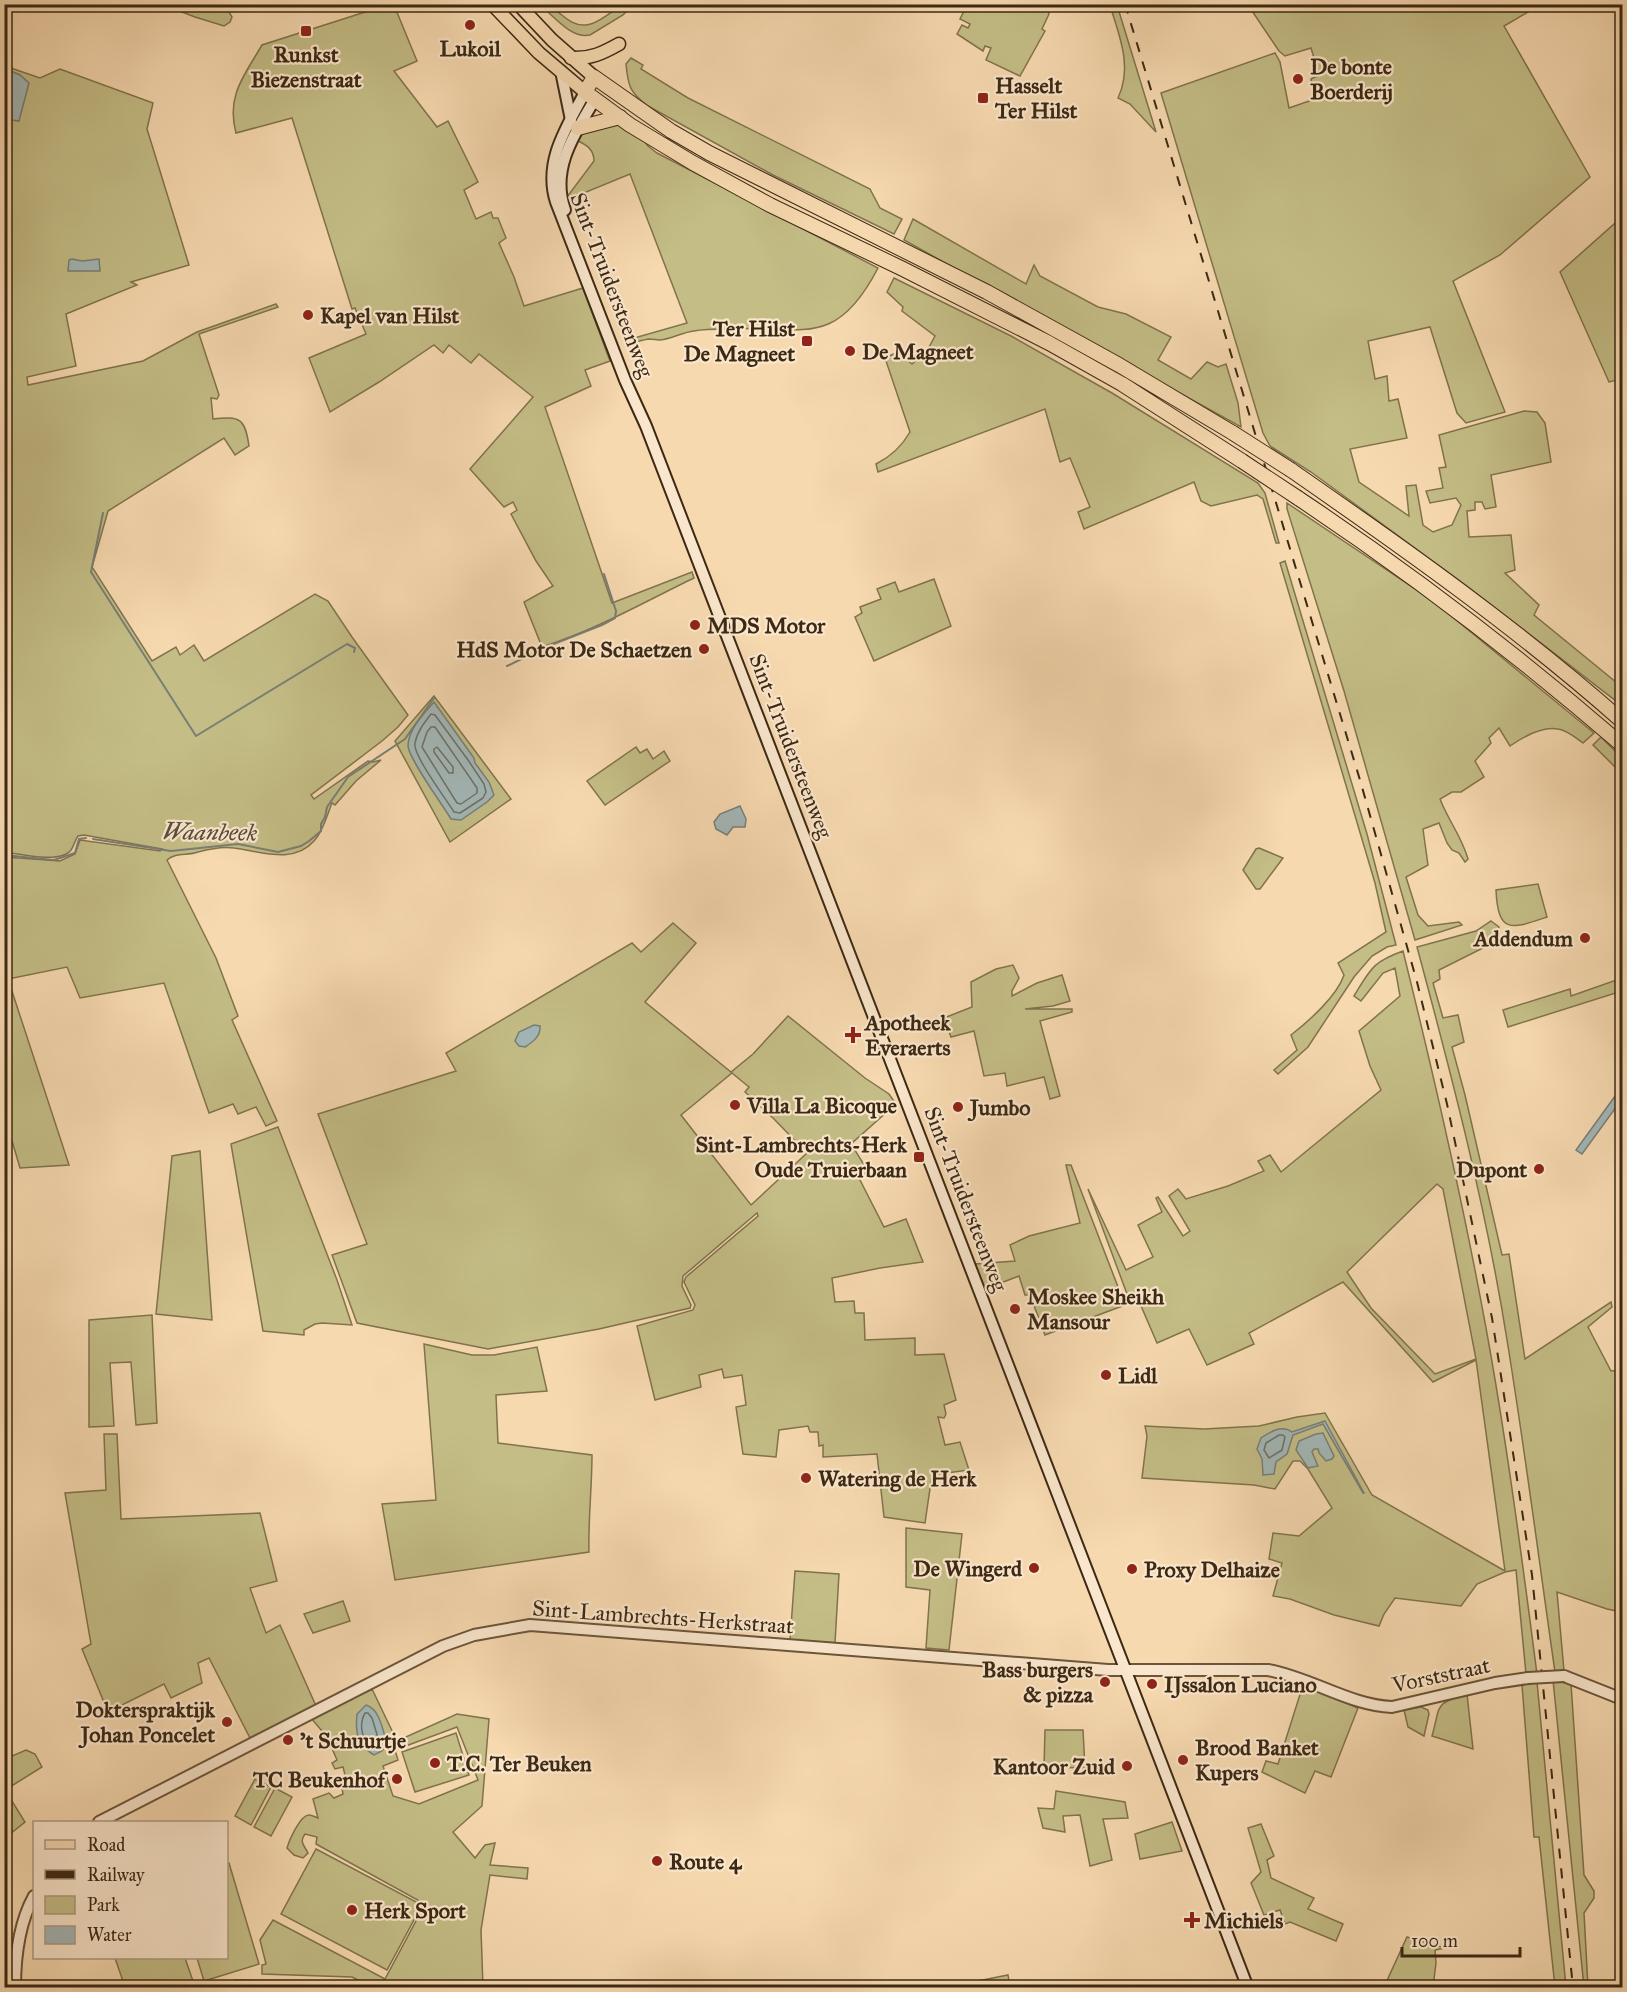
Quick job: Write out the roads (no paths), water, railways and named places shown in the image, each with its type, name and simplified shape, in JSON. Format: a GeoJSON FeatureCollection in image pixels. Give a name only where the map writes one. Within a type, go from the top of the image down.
{"type":"FeatureCollection","features":[{"type":"Feature","properties":{"kind":"highway","name":"Sint-Truidersteenweg"},"geometry":{"type":"LineString","coordinates":[[590,96],[600,82]]}},
{"type":"Feature","properties":{"kind":"highway"},"geometry":{"type":"LineString","coordinates":[[600,82],[671,131],[709,153],[876,236],[1091,349],[1233,433],[1291,470],[1449,582],[1623,721]]}},
{"type":"Feature","properties":{"kind":"highway"},"geometry":{"type":"LineString","coordinates":[[590,96],[693,163],[770,205],[1049,343],[1122,384],[1365,542],[1445,601],[1589,715],[1620,743]]}},
{"type":"Feature","properties":{"kind":"highway"},"geometry":{"type":"LineString","coordinates":[[574,124],[620,117]]}},
{"type":"Feature","properties":{"kind":"main road"},"geometry":{"type":"LineString","coordinates":[[492,4],[521,35],[590,96]]}},
{"type":"Feature","properties":{"kind":"main road"},"geometry":{"type":"LineString","coordinates":[[518,4],[571,58],[600,82]]}},
{"type":"Feature","properties":{"kind":"main road"},"geometry":{"type":"LineString","coordinates":[[571,58],[583,59],[599,56],[620,44]]}},
{"type":"Feature","properties":{"kind":"main road"},"geometry":{"type":"LineString","coordinates":[[561,71],[574,124]]}},
{"type":"Feature","properties":{"kind":"main road","name":"Sint-Truidersteenweg"},"geometry":{"type":"LineString","coordinates":[[590,96],[574,124],[561,167],[562,201],[608,324],[627,367],[646,426],[1248,1988]]}},
{"type":"Feature","properties":{"kind":"main road","name":"Sint-Lambrechts-Herkstraat"},"geometry":{"type":"LineString","coordinates":[[101,1821],[443,1646],[474,1635],[501,1629],[530,1625],[554,1626],[1124,1670]]}},
{"type":"Feature","properties":{"kind":"main road","name":"Vorststraat"},"geometry":{"type":"LineString","coordinates":[[1124,1670],[1268,1670],[1307,1680],[1358,1701],[1392,1707],[1495,1683],[1564,1676],[1623,1699]]}},
{"type":"Feature","properties":{"kind":"main road"},"geometry":{"type":"LineString","coordinates":[[15,1988],[22,1925],[33,1898]]}},
{"type":"Feature","properties":{"kind":"water"},"geometry":{"type":"Polygon","coordinates":[[[5,69],[20,75],[29,83],[19,121],[5,119],[5,69]]]}},
{"type":"Feature","properties":{"kind":"water"},"geometry":{"type":"Polygon","coordinates":[[[99,259],[100,271],[68,271],[69,260],[82,261],[99,259]]]}},
{"type":"Feature","properties":{"kind":"water"},"geometry":{"type":"Polygon","coordinates":[[[434,702],[474,758],[494,795],[461,820],[451,819],[420,771],[408,746],[414,728],[434,702]]]}},
{"type":"Feature","properties":{"kind":"water"},"geometry":{"type":"Polygon","coordinates":[[[740,806],[746,819],[745,827],[733,827],[727,835],[716,829],[714,822],[720,814],[740,806]]]}},
{"type":"Feature","properties":{"kind":"water"},"geometry":{"type":"Polygon","coordinates":[[[534,1025],[540,1026],[538,1036],[525,1047],[519,1046],[515,1041],[519,1032],[534,1025]]]}},
{"type":"Feature","properties":{"kind":"water"},"geometry":{"type":"Polygon","coordinates":[[[1622,1083],[1622,1099],[1582,1154],[1576,1150],[1622,1083]]]}},
{"type":"Feature","properties":{"kind":"water"},"geometry":{"type":"Polygon","coordinates":[[[1325,1421],[1364,1493],[1323,1424],[1293,1435],[1287,1454],[1276,1462],[1274,1474],[1263,1475],[1262,1459],[1257,1449],[1261,1438],[1276,1430],[1284,1429],[1292,1432],[1325,1421]]]}},
{"type":"Feature","properties":{"kind":"water"},"geometry":{"type":"Polygon","coordinates":[[[1323,1433],[1334,1456],[1326,1461],[1318,1449],[1314,1449],[1312,1452],[1318,1466],[1308,1468],[1296,1450],[1299,1441],[1323,1433]]]}},
{"type":"Feature","properties":{"kind":"water"},"geometry":{"type":"Polygon","coordinates":[[[366,1705],[371,1707],[378,1716],[387,1744],[382,1751],[374,1755],[358,1738],[356,1727],[357,1714],[366,1705]]]}},
{"type":"Feature","properties":{"kind":"waterway"},"geometry":{"type":"LineString","coordinates":[[103,513],[91,572],[196,736],[347,644],[355,648],[354,652]]}},
{"type":"Feature","properties":{"kind":"waterway","name":"Waanbeek"},"geometry":{"type":"LineString","coordinates":[[507,666],[615,618],[616,611],[604,574]]}},
{"type":"Feature","properties":{"kind":"waterway","name":"Waanbeek"},"geometry":{"type":"LineString","coordinates":[[93,839],[171,851],[238,844],[278,852],[301,846],[321,831],[327,807],[348,777],[405,739],[434,698]]}},
{"type":"Feature","properties":{"kind":"waterway","name":"Waanbeek"},"geometry":{"type":"LineString","coordinates":[[4,855],[54,860],[75,853],[79,839],[86,838]]}},
{"type":"Feature","properties":{"kind":"railway"},"geometry":{"type":"LineString","coordinates":[[1125,4],[1360,780],[1417,982],[1447,1104],[1492,1318],[1532,1575],[1573,1988]]}},
{"type":"Feature","properties":{"kind":"place","name":"Lukoil"},"geometry":{"type":"Point","coordinates":[470,25]}},
{"type":"Feature","properties":{"kind":"place","name":"Runkst Biezenstraat"},"geometry":{"type":"Point","coordinates":[306,31]}},
{"type":"Feature","properties":{"kind":"place","name":"De bonte Boerderij"},"geometry":{"type":"Point","coordinates":[1298,79]}},
{"type":"Feature","properties":{"kind":"place","name":"Hasselt Ter Hilst"},"geometry":{"type":"Point","coordinates":[983,98]}},
{"type":"Feature","properties":{"kind":"place","name":"Kapel van Hilst"},"geometry":{"type":"Point","coordinates":[308,315]}},
{"type":"Feature","properties":{"kind":"place","name":"Ter Hilst De Magneet"},"geometry":{"type":"Point","coordinates":[807,341]}},
{"type":"Feature","properties":{"kind":"place","name":"De Magneet"},"geometry":{"type":"Point","coordinates":[850,351]}},
{"type":"Feature","properties":{"kind":"place","name":"MDS Motor"},"geometry":{"type":"Point","coordinates":[695,625]}},
{"type":"Feature","properties":{"kind":"place","name":"HdS Motor De Schaetzen"},"geometry":{"type":"Point","coordinates":[704,649]}},
{"type":"Feature","properties":{"kind":"place","name":"Addendum"},"geometry":{"type":"Point","coordinates":[1585,938]}},
{"type":"Feature","properties":{"kind":"place","name":"Apotheek Everaerts"},"geometry":{"type":"Point","coordinates":[853,1035]}},
{"type":"Feature","properties":{"kind":"place","name":"Villa La Bicoque"},"geometry":{"type":"Point","coordinates":[735,1105]}},
{"type":"Feature","properties":{"kind":"place","name":"Jumbo"},"geometry":{"type":"Point","coordinates":[958,1107]}},
{"type":"Feature","properties":{"kind":"place","name":"Sint-Lambrechts-Herk Oude Truierbaan"},"geometry":{"type":"Point","coordinates":[919,1157]}},
{"type":"Feature","properties":{"kind":"place","name":"Dupont"},"geometry":{"type":"Point","coordinates":[1539,1169]}},
{"type":"Feature","properties":{"kind":"place","name":"Moskee Sheikh Mansour"},"geometry":{"type":"Point","coordinates":[1015,1309]}},
{"type":"Feature","properties":{"kind":"place","name":"Lidl"},"geometry":{"type":"Point","coordinates":[1106,1375]}},
{"type":"Feature","properties":{"kind":"place","name":"Watering de Herk"},"geometry":{"type":"Point","coordinates":[806,1478]}},
{"type":"Feature","properties":{"kind":"place","name":"De Wingerd"},"geometry":{"type":"Point","coordinates":[1034,1568]}},
{"type":"Feature","properties":{"kind":"place","name":"Proxy Delhaize"},"geometry":{"type":"Point","coordinates":[1132,1569]}},
{"type":"Feature","properties":{"kind":"place","name":"Bass burgers & pizza"},"geometry":{"type":"Point","coordinates":[1105,1682]}},
{"type":"Feature","properties":{"kind":"place","name":"IJssalon Luciano"},"geometry":{"type":"Point","coordinates":[1152,1684]}},
{"type":"Feature","properties":{"kind":"place","name":"Dokterspraktijk Johan Poncelet"},"geometry":{"type":"Point","coordinates":[227,1722]}},
{"type":"Feature","properties":{"kind":"place","name":"'t Schuurtje"},"geometry":{"type":"Point","coordinates":[288,1740]}},
{"type":"Feature","properties":{"kind":"place","name":"Brood Banket Kupers"},"geometry":{"type":"Point","coordinates":[1183,1760]}},
{"type":"Feature","properties":{"kind":"place","name":"T.C. Ter Beuken"},"geometry":{"type":"Point","coordinates":[435,1763]}},
{"type":"Feature","properties":{"kind":"place","name":"Kantoor Zuid"},"geometry":{"type":"Point","coordinates":[1127,1766]}},
{"type":"Feature","properties":{"kind":"place","name":"TC Beukenhof"},"geometry":{"type":"Point","coordinates":[397,1779]}},
{"type":"Feature","properties":{"kind":"place","name":"Route 4"},"geometry":{"type":"Point","coordinates":[657,1861]}},
{"type":"Feature","properties":{"kind":"place","name":"Herk Sport"},"geometry":{"type":"Point","coordinates":[352,1910]}},
{"type":"Feature","properties":{"kind":"place","name":"Michiels"},"geometry":{"type":"Point","coordinates":[1192,1920]}}]}
